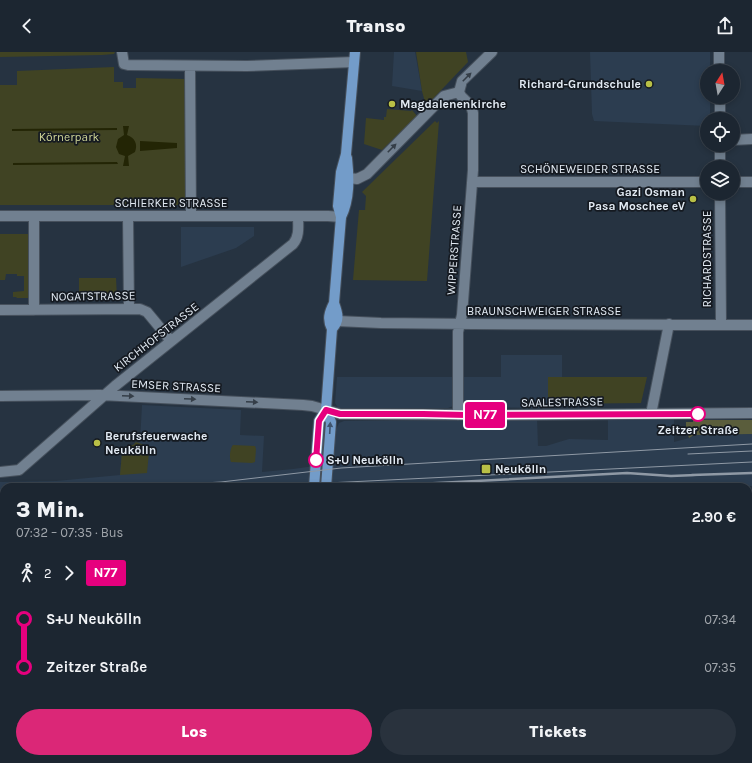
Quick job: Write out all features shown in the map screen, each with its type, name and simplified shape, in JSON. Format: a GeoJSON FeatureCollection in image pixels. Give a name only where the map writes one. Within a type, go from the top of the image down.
{"type":"FeatureCollection","features":[{"type":"Feature","properties":{"kind":"main road"},"geometry":{"type":"LineString","coordinates":[[314,483],[319,421],[326,410],[334,325],[338,312],[334,303],[341,217],[338,206],[341,172],[346,154],[355,57]]}},
{"type":"Feature","properties":{"kind":"main road"},"geometry":{"type":"LineString","coordinates":[[341,217],[346,207],[349,178],[346,154]]}},
{"type":"Feature","properties":{"kind":"main road"},"geometry":{"type":"LineString","coordinates":[[326,410],[331,422],[326,483]]}},
{"type":"Feature","properties":{"kind":"street"},"geometry":{"type":"LineString","coordinates":[[349,178],[357,179],[367,174],[444,96],[459,92],[462,81],[492,52]]}},
{"type":"Feature","properties":{"kind":"street"},"geometry":{"type":"LineString","coordinates":[[719,52],[719,64]]}},
{"type":"Feature","properties":{"kind":"street"},"geometry":{"type":"LineString","coordinates":[[122,56],[124,64],[128,65],[190,66],[245,66],[355,57]]}},
{"type":"Feature","properties":{"kind":"street"},"geometry":{"type":"LineString","coordinates":[[190,66],[192,216]]}},
{"type":"Feature","properties":{"kind":"street","name":"WIPPERSTRASSE"},"geometry":{"type":"LineString","coordinates":[[458,415],[458,332],[462,315],[472,182],[472,109],[459,92]]}},
{"type":"Feature","properties":{"kind":"street"},"geometry":{"type":"LineString","coordinates":[[740,140],[752,140]]}},
{"type":"Feature","properties":{"kind":"street","name":"SCHÖNEWEIDER STRASSE"},"geometry":{"type":"LineString","coordinates":[[472,182],[700,182]]}},
{"type":"Feature","properties":{"kind":"street"},"geometry":{"type":"LineString","coordinates":[[740,182],[752,182]]}},
{"type":"Feature","properties":{"kind":"street","name":"RICHARDSTRASSE"},"geometry":{"type":"LineString","coordinates":[[720,200],[721,324]]}},
{"type":"Feature","properties":{"kind":"street","name":"SCHIERKER STRASSE"},"geometry":{"type":"LineString","coordinates":[[0,216],[341,217]]}},
{"type":"Feature","properties":{"kind":"street"},"geometry":{"type":"LineString","coordinates":[[34,216],[34,310]]}},
{"type":"Feature","properties":{"kind":"street"},"geometry":{"type":"LineString","coordinates":[[128,216],[129,309]]}},
{"type":"Feature","properties":{"kind":"street","name":"KIRCHHOFSTRASSE"},"geometry":{"type":"LineString","coordinates":[[0,472],[16,472],[25,466],[105,395],[296,240],[298,234],[298,216]]}},
{"type":"Feature","properties":{"kind":"street","name":"NOGATSTRASSE"},"geometry":{"type":"LineString","coordinates":[[0,310],[140,309],[147,312],[171,341]]}},
{"type":"Feature","properties":{"kind":"street","name":"BRAUNSCHWEIGER STRASSE"},"geometry":{"type":"LineString","coordinates":[[334,325],[381,323],[752,324]]}},
{"type":"Feature","properties":{"kind":"street"},"geometry":{"type":"LineString","coordinates":[[651,414],[669,324]]}},
{"type":"Feature","properties":{"kind":"street","name":"EMSER STRASSE"},"geometry":{"type":"LineString","coordinates":[[0,396],[105,395],[307,405],[326,410]]}},
{"type":"Feature","properties":{"kind":"street","name":"SAALESTRASSE"},"geometry":{"type":"LineString","coordinates":[[326,410],[340,414],[458,415],[752,413]]}},
{"type":"Feature","properties":{"kind":"shaded area"},"geometry":{"type":"Polygon","coordinates":[[[394,52],[415,52],[422,91],[392,86],[394,52]]]}},
{"type":"Feature","properties":{"kind":"shaded area","name":"Richard-Grundschule"},"geometry":{"type":"Polygon","coordinates":[[[590,52],[710,52],[710,64],[700,64],[700,104],[710,104],[710,112],[700,112],[700,126],[594,121],[592,114],[590,52]]]}},
{"type":"Feature","properties":{"kind":"shaded area"},"geometry":{"type":"Polygon","coordinates":[[[123,126],[129,126],[127,135],[134,140],[136,144],[135,152],[128,156],[129,166],[123,166],[125,156],[119,154],[116,147],[118,139],[124,135],[123,126]]]}},
{"type":"Feature","properties":{"kind":"shaded area"},"geometry":{"type":"Polygon","coordinates":[[[117,128],[117,130],[12,131],[12,129],[117,128]]]}},
{"type":"Feature","properties":{"kind":"shaded area"},"geometry":{"type":"Polygon","coordinates":[[[140,141],[177,143],[177,148],[140,151],[140,141]]]}},
{"type":"Feature","properties":{"kind":"shaded area"},"geometry":{"type":"Polygon","coordinates":[[[117,162],[118,164],[13,165],[13,163],[117,162]]]}},
{"type":"Feature","properties":{"kind":"shaded area"},"geometry":{"type":"Polygon","coordinates":[[[181,227],[254,227],[254,236],[236,248],[181,267],[181,227]]]}},
{"type":"Feature","properties":{"kind":"shaded area"},"geometry":{"type":"Polygon","coordinates":[[[501,355],[562,355],[562,377],[548,377],[548,408],[464,407],[461,402],[464,400],[464,377],[501,377],[501,355]]]}},
{"type":"Feature","properties":{"kind":"shaded area"},"geometry":{"type":"Polygon","coordinates":[[[337,377],[452,377],[452,394],[454,397],[453,406],[448,408],[338,408],[335,403],[337,377]]]}},
{"type":"Feature","properties":{"kind":"shaded area"},"geometry":{"type":"Polygon","coordinates":[[[142,405],[241,410],[240,435],[264,436],[262,472],[337,463],[333,460],[336,430],[339,423],[344,421],[524,420],[537,418],[538,446],[546,446],[569,439],[608,440],[608,418],[674,418],[674,442],[694,435],[752,434],[752,483],[0,483],[56,481],[120,475],[122,452],[128,445],[133,445],[136,442],[140,442],[142,405]]]}},
{"type":"Feature","properties":{"kind":"shaded area"},"geometry":{"type":"Polygon","coordinates":[[[693,420],[752,420],[752,434],[694,435],[689,438],[686,429],[686,422],[693,422],[693,420]]]}},
{"type":"Feature","properties":{"kind":"green space"},"geometry":{"type":"Polygon","coordinates":[[[0,52],[115,52],[114,54],[102,55],[0,57],[0,52]]]}},
{"type":"Feature","properties":{"kind":"green space"},"geometry":{"type":"Polygon","coordinates":[[[416,52],[466,52],[468,62],[426,106],[422,91],[416,52]]]}},
{"type":"Feature","properties":{"kind":"green space","name":"Körnerpark"},"geometry":{"type":"Polygon","coordinates":[[[114,67],[114,82],[123,82],[123,88],[136,88],[136,78],[185,79],[187,205],[0,205],[0,85],[17,85],[17,71],[114,67]]]}},
{"type":"Feature","properties":{"kind":"green space"},"geometry":{"type":"Polygon","coordinates":[[[387,109],[412,110],[417,116],[382,150],[364,144],[366,118],[384,120],[387,109]]]}},
{"type":"Feature","properties":{"kind":"green space"},"geometry":{"type":"Polygon","coordinates":[[[435,121],[437,123],[439,121],[427,281],[353,280],[359,210],[365,210],[366,196],[362,192],[435,121]]]}},
{"type":"Feature","properties":{"kind":"green space"},"geometry":{"type":"Polygon","coordinates":[[[0,234],[30,234],[30,298],[13,297],[13,292],[24,291],[24,276],[17,276],[17,274],[6,274],[5,280],[0,280],[0,234]]]}},
{"type":"Feature","properties":{"kind":"green space"},"geometry":{"type":"Polygon","coordinates":[[[79,278],[116,278],[117,298],[79,298],[79,278]]]}},
{"type":"Feature","properties":{"kind":"green space"},"geometry":{"type":"Polygon","coordinates":[[[548,377],[647,377],[641,403],[548,404],[548,377]]]}},
{"type":"Feature","properties":{"kind":"green space"},"geometry":{"type":"Polygon","coordinates":[[[136,442],[147,446],[149,452],[147,473],[120,475],[122,452],[128,445],[133,445],[136,442]]]}},
{"type":"Feature","properties":{"kind":"green space"},"geometry":{"type":"Polygon","coordinates":[[[233,445],[255,446],[255,462],[231,462],[230,453],[233,445]]]}},
{"type":"Feature","properties":{"kind":"tram line"},"geometry":{"type":"LineString","coordinates":[[204,483],[341,468],[752,444]]}},
{"type":"Feature","properties":{"kind":"tram line"},"geometry":{"type":"LineString","coordinates":[[688,454],[752,451]]}},
{"type":"Feature","properties":{"kind":"tram line"},"geometry":{"type":"LineString","coordinates":[[328,483],[752,462]]}},
{"type":"Feature","properties":{"kind":"railway"},"geometry":{"type":"LineString","coordinates":[[436,483],[627,473],[671,476],[696,475]]}},
{"type":"Feature","properties":{"kind":"railway"},"geometry":{"type":"LineString","coordinates":[[692,475],[752,473]]}},
{"type":"Feature","properties":{"kind":"bus line","name":"N77"},"geometry":{"type":"LineString","coordinates":[[316,460],[319,421],[326,410],[340,414],[698,414]]}},
{"type":"Feature","properties":{"kind":"place","name":"Richard-Grundschule"},"geometry":{"type":"Point","coordinates":[649,84]}},
{"type":"Feature","properties":{"kind":"place","name":"Magdalenenkirche"},"geometry":{"type":"Point","coordinates":[392,104]}},
{"type":"Feature","properties":{"kind":"place","name":"Gazi Osman Pasa Moschee eV"},"geometry":{"type":"Point","coordinates":[693,199]}},
{"type":"Feature","properties":{"kind":"place","name":"Zeitzer Straße"},"geometry":{"type":"Point","coordinates":[698,414]}},
{"type":"Feature","properties":{"kind":"place","name":"Berufsfeuerwache Neukölln"},"geometry":{"type":"Point","coordinates":[97,443]}},
{"type":"Feature","properties":{"kind":"place","name":"S+U Neukölln"},"geometry":{"type":"Point","coordinates":[316,460]}},
{"type":"Feature","properties":{"kind":"place","name":"Neukölln"},"geometry":{"type":"Point","coordinates":[486,469]}}]}
